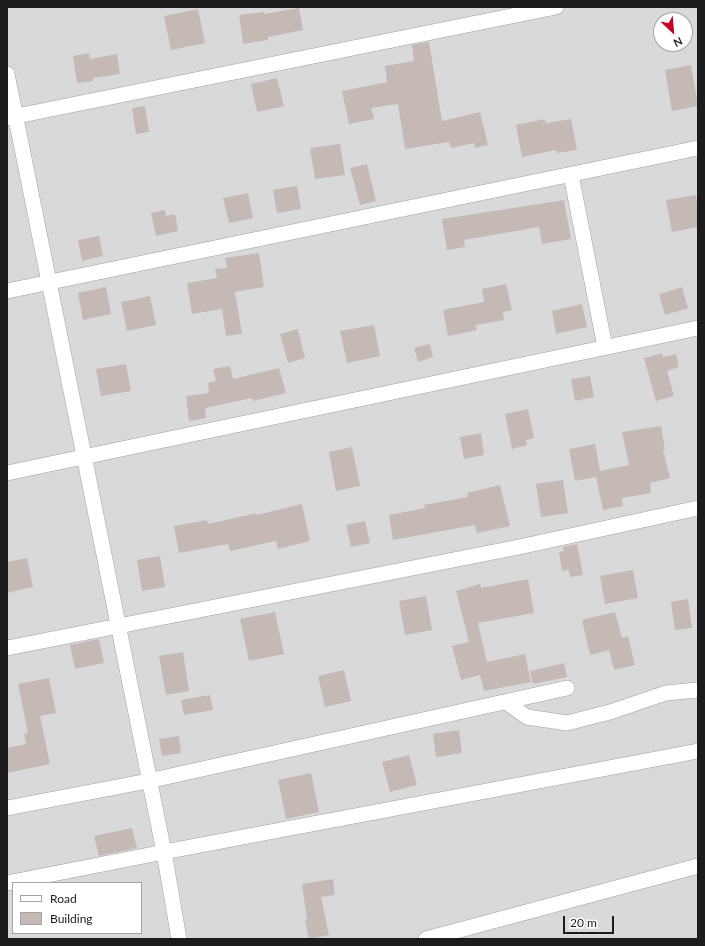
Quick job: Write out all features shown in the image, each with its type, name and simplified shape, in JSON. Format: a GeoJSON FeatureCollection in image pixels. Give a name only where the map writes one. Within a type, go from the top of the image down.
{"type":"FeatureCollection","features":[{"type":"Feature","properties":{"kind":"street"},"geometry":{"type":"LineString","coordinates":[[11,117],[556,7]]}},
{"type":"Feature","properties":{"kind":"street"},"geometry":{"type":"LineString","coordinates":[[7,74],[11,117],[49,282],[148,781],[164,852],[179,939]]}},
{"type":"Feature","properties":{"kind":"street"},"geometry":{"type":"LineString","coordinates":[[7,291],[698,148]]}},
{"type":"Feature","properties":{"kind":"street"},"geometry":{"type":"LineString","coordinates":[[571,175],[605,347]]}},
{"type":"Feature","properties":{"kind":"street"},"geometry":{"type":"LineString","coordinates":[[7,473],[698,328]]}},
{"type":"Feature","properties":{"kind":"street"},"geometry":{"type":"LineString","coordinates":[[7,648],[518,547],[698,508]]}},
{"type":"Feature","properties":{"kind":"street"},"geometry":{"type":"LineString","coordinates":[[7,808],[148,781],[567,688]]}},
{"type":"Feature","properties":{"kind":"street"},"geometry":{"type":"LineString","coordinates":[[506,702],[527,717],[567,722],[610,712],[666,693],[698,690]]}},
{"type":"Feature","properties":{"kind":"street"},"geometry":{"type":"LineString","coordinates":[[12,882],[698,752]]}},
{"type":"Feature","properties":{"kind":"street"},"geometry":{"type":"LineString","coordinates":[[426,939],[698,866]]}},
{"type":"Feature","properties":{"kind":"shaded area"},"geometry":{"type":"Polygon","coordinates":[[[7,7],[698,7],[698,939],[7,939],[7,7]]]}},
{"type":"Feature","properties":{"kind":"building"},"geometry":{"type":"Polygon","coordinates":[[[299,8],[303,30],[268,37],[268,40],[243,44],[239,15],[264,12],[264,14],[299,8]]]}},
{"type":"Feature","properties":{"kind":"building"},"geometry":{"type":"Polygon","coordinates":[[[198,9],[205,43],[171,50],[164,16],[198,9]]]}},
{"type":"Feature","properties":{"kind":"building"},"geometry":{"type":"Polygon","coordinates":[[[429,42],[442,121],[480,112],[488,145],[475,148],[474,143],[451,148],[449,142],[405,149],[398,104],[371,108],[374,119],[349,124],[342,91],[387,82],[385,66],[414,61],[412,45],[429,42]]]}},
{"type":"Feature","properties":{"kind":"building"},"geometry":{"type":"Polygon","coordinates":[[[89,53],[90,59],[117,54],[120,74],[93,78],[93,81],[77,83],[73,56],[89,53]]]}},
{"type":"Feature","properties":{"kind":"building"},"geometry":{"type":"Polygon","coordinates":[[[691,65],[698,106],[672,111],[665,70],[691,65]]]}},
{"type":"Feature","properties":{"kind":"building"},"geometry":{"type":"Polygon","coordinates":[[[277,78],[284,106],[257,112],[251,84],[277,78]]]}},
{"type":"Feature","properties":{"kind":"building"},"geometry":{"type":"Polygon","coordinates":[[[145,106],[149,132],[136,134],[132,108],[145,106]]]}},
{"type":"Feature","properties":{"kind":"building"},"geometry":{"type":"Polygon","coordinates":[[[545,119],[546,123],[571,119],[577,150],[557,153],[556,150],[522,157],[516,125],[545,119]]]}},
{"type":"Feature","properties":{"kind":"building"},"geometry":{"type":"Polygon","coordinates":[[[340,144],[345,175],[315,179],[310,148],[340,144]]]}},
{"type":"Feature","properties":{"kind":"building"},"geometry":{"type":"Polygon","coordinates":[[[367,164],[376,201],[360,205],[350,168],[367,164]]]}},
{"type":"Feature","properties":{"kind":"building"},"geometry":{"type":"Polygon","coordinates":[[[297,186],[301,209],[277,213],[273,190],[297,186]]]}},
{"type":"Feature","properties":{"kind":"building"},"geometry":{"type":"Polygon","coordinates":[[[248,193],[253,218],[229,223],[223,198],[248,193]]]}},
{"type":"Feature","properties":{"kind":"building"},"geometry":{"type":"Polygon","coordinates":[[[696,195],[698,227],[672,232],[666,200],[696,195]]]}},
{"type":"Feature","properties":{"kind":"building"},"geometry":{"type":"Polygon","coordinates":[[[564,200],[571,239],[542,244],[539,227],[464,240],[465,247],[447,250],[442,219],[564,200]]]}},
{"type":"Feature","properties":{"kind":"building"},"geometry":{"type":"Polygon","coordinates":[[[165,210],[166,216],[175,214],[178,231],[156,236],[151,213],[165,210]]]}},
{"type":"Feature","properties":{"kind":"building"},"geometry":{"type":"Polygon","coordinates":[[[99,236],[103,256],[82,261],[78,240],[99,236]]]}},
{"type":"Feature","properties":{"kind":"building"},"geometry":{"type":"Polygon","coordinates":[[[259,253],[264,287],[235,292],[242,334],[226,336],[222,309],[192,314],[187,283],[217,278],[215,269],[227,268],[225,258],[259,253]]]}},
{"type":"Feature","properties":{"kind":"building"},"geometry":{"type":"Polygon","coordinates":[[[506,284],[512,310],[503,312],[504,320],[476,325],[477,330],[448,336],[443,310],[484,302],[482,289],[506,284]]]}},
{"type":"Feature","properties":{"kind":"building"},"geometry":{"type":"Polygon","coordinates":[[[106,287],[111,314],[83,320],[78,293],[106,287]]]}},
{"type":"Feature","properties":{"kind":"building"},"geometry":{"type":"Polygon","coordinates":[[[682,287],[688,308],[665,315],[659,294],[682,287]]]}},
{"type":"Feature","properties":{"kind":"building"},"geometry":{"type":"Polygon","coordinates":[[[150,296],[156,325],[127,331],[121,302],[150,296]]]}},
{"type":"Feature","properties":{"kind":"building"},"geometry":{"type":"Polygon","coordinates":[[[582,304],[587,327],[556,334],[552,311],[582,304]]]}},
{"type":"Feature","properties":{"kind":"building"},"geometry":{"type":"Polygon","coordinates":[[[374,325],[380,356],[347,363],[340,331],[374,325]]]}},
{"type":"Feature","properties":{"kind":"building"},"geometry":{"type":"Polygon","coordinates":[[[298,329],[305,358],[288,363],[280,334],[298,329]]]}},
{"type":"Feature","properties":{"kind":"building"},"geometry":{"type":"Polygon","coordinates":[[[430,344],[433,357],[418,362],[414,348],[430,344]]]}},
{"type":"Feature","properties":{"kind":"building"},"geometry":{"type":"Polygon","coordinates":[[[662,353],[663,357],[676,354],[679,367],[667,371],[674,396],[656,401],[644,358],[662,353]]]}},
{"type":"Feature","properties":{"kind":"building"},"geometry":{"type":"Polygon","coordinates":[[[126,364],[131,391],[101,396],[96,369],[126,364]]]}},
{"type":"Feature","properties":{"kind":"building"},"geometry":{"type":"Polygon","coordinates":[[[230,366],[233,379],[279,368],[286,393],[253,401],[252,398],[205,408],[206,418],[189,421],[186,396],[209,393],[208,383],[216,381],[213,369],[230,366]]]}},
{"type":"Feature","properties":{"kind":"building"},"geometry":{"type":"Polygon","coordinates":[[[590,376],[594,397],[575,401],[571,379],[590,376]]]}},
{"type":"Feature","properties":{"kind":"building"},"geometry":{"type":"Polygon","coordinates":[[[528,409],[534,438],[526,440],[527,445],[512,449],[505,414],[528,409]]]}},
{"type":"Feature","properties":{"kind":"building"},"geometry":{"type":"Polygon","coordinates":[[[661,426],[665,450],[663,450],[670,478],[650,483],[651,493],[622,498],[623,506],[603,510],[596,477],[575,481],[569,449],[595,444],[600,471],[629,465],[622,432],[661,426]]]}},
{"type":"Feature","properties":{"kind":"building"},"geometry":{"type":"Polygon","coordinates":[[[481,433],[484,455],[464,459],[460,437],[481,433]]]}},
{"type":"Feature","properties":{"kind":"building"},"geometry":{"type":"Polygon","coordinates":[[[352,447],[360,486],[336,491],[329,452],[352,447]]]}},
{"type":"Feature","properties":{"kind":"building"},"geometry":{"type":"Polygon","coordinates":[[[563,480],[568,513],[541,517],[536,484],[563,480]]]}},
{"type":"Feature","properties":{"kind":"building"},"geometry":{"type":"Polygon","coordinates":[[[500,485],[510,526],[477,533],[475,525],[393,540],[389,515],[425,508],[424,505],[468,497],[467,493],[500,485]]]}},
{"type":"Feature","properties":{"kind":"building"},"geometry":{"type":"Polygon","coordinates":[[[302,504],[310,541],[278,549],[276,541],[230,551],[228,544],[179,553],[174,526],[207,520],[208,524],[256,513],[257,515],[302,504]]]}},
{"type":"Feature","properties":{"kind":"building"},"geometry":{"type":"Polygon","coordinates":[[[365,521],[370,543],[351,547],[346,525],[365,521]]]}},
{"type":"Feature","properties":{"kind":"building"},"geometry":{"type":"Polygon","coordinates":[[[577,544],[583,575],[570,577],[569,570],[562,571],[559,552],[564,551],[563,547],[577,544]]]}},
{"type":"Feature","properties":{"kind":"building"},"geometry":{"type":"Polygon","coordinates":[[[160,556],[165,587],[142,591],[137,560],[160,556]]]}},
{"type":"Feature","properties":{"kind":"building"},"geometry":{"type":"Polygon","coordinates":[[[27,558],[33,587],[7,593],[7,562],[27,558]]]}},
{"type":"Feature","properties":{"kind":"building"},"geometry":{"type":"Polygon","coordinates":[[[633,570],[638,598],[605,604],[600,576],[633,570]]]}},
{"type":"Feature","properties":{"kind":"building"},"geometry":{"type":"Polygon","coordinates":[[[528,579],[534,613],[478,623],[487,662],[525,654],[531,682],[484,691],[480,675],[461,680],[452,646],[469,642],[456,591],[480,584],[481,588],[528,579]]]}},
{"type":"Feature","properties":{"kind":"building"},"geometry":{"type":"Polygon","coordinates":[[[426,596],[432,630],[405,635],[399,601],[426,596]]]}},
{"type":"Feature","properties":{"kind":"building"},"geometry":{"type":"Polygon","coordinates":[[[688,599],[692,628],[675,630],[671,602],[688,599]]]}},
{"type":"Feature","properties":{"kind":"building"},"geometry":{"type":"Polygon","coordinates":[[[275,612],[284,654],[249,661],[240,619],[275,612]]]}},
{"type":"Feature","properties":{"kind":"building"},"geometry":{"type":"Polygon","coordinates":[[[615,612],[622,638],[628,636],[635,665],[614,670],[609,650],[590,655],[582,620],[615,612]]]}},
{"type":"Feature","properties":{"kind":"building"},"geometry":{"type":"Polygon","coordinates":[[[99,639],[104,663],[75,669],[70,645],[99,639]]]}},
{"type":"Feature","properties":{"kind":"building"},"geometry":{"type":"Polygon","coordinates":[[[183,652],[189,691],[166,695],[159,656],[183,652]]]}},
{"type":"Feature","properties":{"kind":"building"},"geometry":{"type":"Polygon","coordinates":[[[564,663],[567,677],[533,684],[530,671],[564,663]]]}},
{"type":"Feature","properties":{"kind":"building"},"geometry":{"type":"Polygon","coordinates":[[[344,670],[351,701],[325,707],[318,676],[344,670]]]}},
{"type":"Feature","properties":{"kind":"building"},"geometry":{"type":"Polygon","coordinates":[[[49,678],[56,713],[40,716],[50,764],[7,773],[7,748],[26,744],[24,734],[28,733],[18,684],[49,678]]]}},
{"type":"Feature","properties":{"kind":"building"},"geometry":{"type":"Polygon","coordinates":[[[210,695],[213,710],[184,715],[181,700],[210,695]]]}},
{"type":"Feature","properties":{"kind":"building"},"geometry":{"type":"Polygon","coordinates":[[[459,730],[462,753],[436,757],[433,734],[459,730]]]}},
{"type":"Feature","properties":{"kind":"building"},"geometry":{"type":"Polygon","coordinates":[[[179,736],[181,753],[162,756],[159,739],[179,736]]]}},
{"type":"Feature","properties":{"kind":"building"},"geometry":{"type":"Polygon","coordinates":[[[409,755],[417,785],[390,792],[382,762],[409,755]]]}},
{"type":"Feature","properties":{"kind":"building"},"geometry":{"type":"Polygon","coordinates":[[[311,773],[319,812],[286,819],[278,780],[311,773]]]}},
{"type":"Feature","properties":{"kind":"building"},"geometry":{"type":"Polygon","coordinates":[[[132,828],[137,848],[99,856],[94,836],[132,828]]]}},
{"type":"Feature","properties":{"kind":"building"},"geometry":{"type":"Polygon","coordinates":[[[333,879],[335,895],[321,897],[329,935],[309,939],[305,921],[307,920],[302,884],[333,879]]]}}]}
